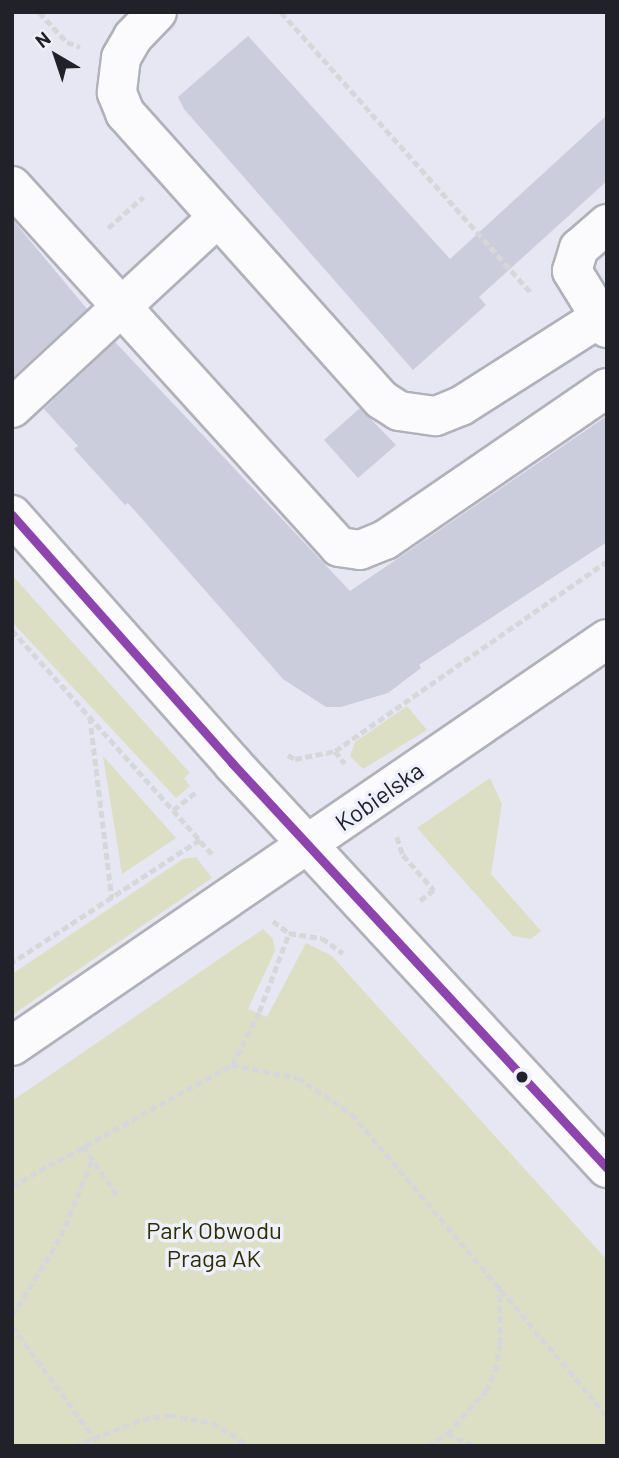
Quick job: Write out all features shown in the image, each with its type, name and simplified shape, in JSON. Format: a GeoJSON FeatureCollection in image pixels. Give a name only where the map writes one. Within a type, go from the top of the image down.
{"type":"FeatureCollection","features":[{"type":"Feature","properties":{"kind":"street"},"geometry":{"type":"LineString","coordinates":[[158,12],[133,37],[121,58],[117,93],[134,128],[382,400],[399,411],[436,416],[461,406],[591,328],[572,271],[579,248],[607,224]]}},
{"type":"Feature","properties":{"kind":"street"},"geometry":{"type":"LineString","coordinates":[[12,186],[330,541],[347,549],[370,547],[384,540],[607,388]]}},
{"type":"Feature","properties":{"kind":"street"},"geometry":{"type":"LineString","coordinates":[[12,408],[215,219]]}},
{"type":"Feature","properties":{"kind":"street"},"geometry":{"type":"LineString","coordinates":[[12,515],[308,845],[607,1168]]}},
{"type":"Feature","properties":{"kind":"street","name":"Kobielska"},"geometry":{"type":"LineString","coordinates":[[12,1046],[607,639]]}},
{"type":"Feature","properties":{"kind":"path"},"geometry":{"type":"LineString","coordinates":[[39,12],[67,42],[86,49]]}},
{"type":"Feature","properties":{"kind":"path"},"geometry":{"type":"LineString","coordinates":[[281,12],[591,328]]}},
{"type":"Feature","properties":{"kind":"path"},"geometry":{"type":"LineString","coordinates":[[76,256],[173,171]]}},
{"type":"Feature","properties":{"kind":"path"},"geometry":{"type":"LineString","coordinates":[[285,752],[295,759],[335,751],[607,561]]}},
{"type":"Feature","properties":{"kind":"path"},"geometry":{"type":"LineString","coordinates":[[12,630],[200,840],[12,963]]}},
{"type":"Feature","properties":{"kind":"path"},"geometry":{"type":"LineString","coordinates":[[90,716],[112,898]]}},
{"type":"Feature","properties":{"kind":"path"},"geometry":{"type":"LineString","coordinates":[[397,836],[403,855],[434,890]]}},
{"type":"Feature","properties":{"kind":"path"},"geometry":{"type":"LineString","coordinates":[[268,918],[289,933],[322,938],[350,957]]}},
{"type":"Feature","properties":{"kind":"path"},"geometry":{"type":"LineString","coordinates":[[12,1186],[232,1065],[289,933]]}},
{"type":"Feature","properties":{"kind":"path"},"geometry":{"type":"LineString","coordinates":[[232,1065],[298,1078],[352,1114],[607,1416]]}},
{"type":"Feature","properties":{"kind":"path"},"geometry":{"type":"LineString","coordinates":[[83,1146],[119,1198]]}},
{"type":"Feature","properties":{"kind":"path"},"geometry":{"type":"LineString","coordinates":[[12,1317],[61,1236],[92,1160]]}},
{"type":"Feature","properties":{"kind":"path"},"geometry":{"type":"LineString","coordinates":[[427,1446],[447,1434],[486,1391],[495,1371],[500,1344],[499,1285]]}},
{"type":"Feature","properties":{"kind":"path"},"geometry":{"type":"LineString","coordinates":[[12,1326],[100,1446]]}},
{"type":"Feature","properties":{"kind":"path"},"geometry":{"type":"LineString","coordinates":[[74,1446],[143,1419],[170,1415],[212,1423],[250,1446]]}},
{"type":"Feature","properties":{"kind":"path"},"geometry":{"type":"LineString","coordinates":[[447,1434],[477,1446]]}},
{"type":"Feature","properties":{"kind":"green space"},"geometry":{"type":"Polygon","coordinates":[[[12,575],[190,773],[184,778],[190,786],[176,798],[12,622],[12,575]]]}},
{"type":"Feature","properties":{"kind":"green space"},"geometry":{"type":"Polygon","coordinates":[[[407,706],[427,730],[363,769],[350,756],[355,742],[407,706]]]}},
{"type":"Feature","properties":{"kind":"green space"},"geometry":{"type":"Polygon","coordinates":[[[103,756],[176,838],[122,874],[103,756]]]}},
{"type":"Feature","properties":{"kind":"green space"},"geometry":{"type":"Polygon","coordinates":[[[490,778],[502,804],[491,874],[541,931],[531,939],[513,936],[417,828],[490,778]]]}},
{"type":"Feature","properties":{"kind":"green space"},"geometry":{"type":"Polygon","coordinates":[[[196,857],[212,878],[12,1015],[12,974],[183,859],[196,857]]]}},
{"type":"Feature","properties":{"kind":"green space","name":"Park Obwodu Praga AK"},"geometry":{"type":"Polygon","coordinates":[[[263,929],[273,939],[275,951],[248,1009],[267,1017],[306,943],[332,956],[607,1260],[607,1446],[12,1446],[12,1101],[263,929]]]}},
{"type":"Feature","properties":{"kind":"building"},"geometry":{"type":"Polygon","coordinates":[[[248,36],[450,259],[607,115],[607,181],[479,297],[486,305],[413,370],[184,109],[178,97],[248,36]]]}},
{"type":"Feature","properties":{"kind":"building"},"geometry":{"type":"Polygon","coordinates":[[[12,219],[87,309],[14,376],[12,374],[12,219]]]}},
{"type":"Feature","properties":{"kind":"building"},"geometry":{"type":"Polygon","coordinates":[[[115,342],[350,591],[607,416],[607,542],[419,665],[421,668],[388,693],[341,707],[326,707],[283,679],[128,503],[125,505],[74,449],[78,446],[44,409],[115,342]]]}},
{"type":"Feature","properties":{"kind":"building"},"geometry":{"type":"Polygon","coordinates":[[[360,408],[396,445],[358,478],[324,440],[360,408]]]}},
{"type":"Feature","properties":{"kind":"transit line"},"geometry":{"type":"LineString","coordinates":[[12,515],[232,763],[607,1168]]}}]}
